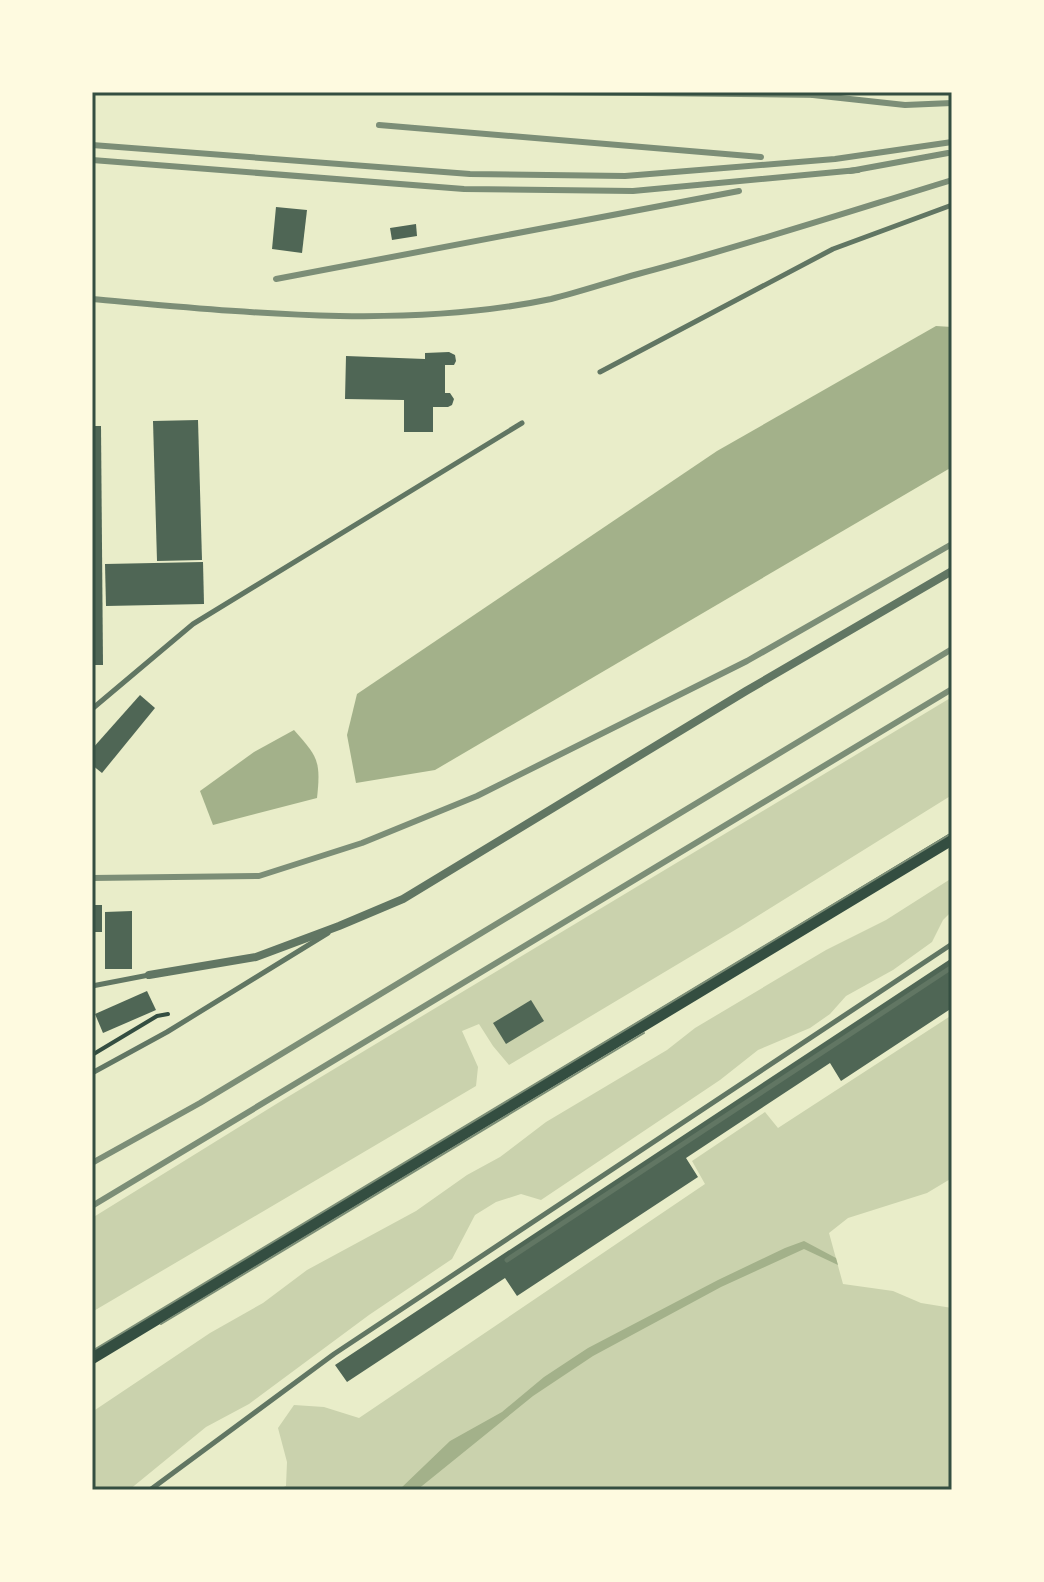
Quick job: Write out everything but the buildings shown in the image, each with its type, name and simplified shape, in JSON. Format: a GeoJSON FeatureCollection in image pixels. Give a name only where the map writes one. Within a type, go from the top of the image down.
{"type":"FeatureCollection","features":[{"type":"Feature","properties":{"kind":"main road"},"geometry":{"type":"LineString","coordinates":[[92,1358],[952,839]]}},
{"type":"Feature","properties":{"kind":"street"},"geometry":{"type":"LineString","coordinates":[[149,975],[256,957],[403,899],[746,691],[952,571]]}},
{"type":"Feature","properties":{"kind":"lane"},"geometry":{"type":"LineString","coordinates":[[600,372],[833,249],[952,205]]}},
{"type":"Feature","properties":{"kind":"lane"},"geometry":{"type":"LineString","coordinates":[[92,709],[193,624],[522,423]]}},
{"type":"Feature","properties":{"kind":"lane"},"geometry":{"type":"LineString","coordinates":[[92,1073],[167,1032],[339,926]]}},
{"type":"Feature","properties":{"kind":"lane"},"geometry":{"type":"LineString","coordinates":[[150,1490],[334,1354],[952,944]]}},
{"type":"Feature","properties":{"kind":"lane"},"geometry":{"type":"LineString","coordinates":[[507,1260],[952,967]]}},
{"type":"Feature","properties":{"kind":"lane"},"geometry":{"type":"LineString","coordinates":[[92,986],[149,975]]}},
{"type":"Feature","properties":{"kind":"shaded area"},"geometry":{"type":"Polygon","coordinates":[[[936,326],[952,327],[952,467],[435,770],[356,783],[347,735],[357,694],[717,451],[936,326]]]}},
{"type":"Feature","properties":{"kind":"shaded area"},"geometry":{"type":"Polygon","coordinates":[[[952,697],[952,795],[509,1065],[479,1024],[462,1031],[478,1067],[476,1086],[92,1312],[92,1218],[952,697]]]}},
{"type":"Feature","properties":{"kind":"shaded area"},"geometry":{"type":"Polygon","coordinates":[[[294,730],[316,760],[317,798],[213,825],[200,791],[254,752],[294,730]]]}},
{"type":"Feature","properties":{"kind":"shaded area"},"geometry":{"type":"Polygon","coordinates":[[[952,878],[952,911],[943,920],[932,942],[893,970],[846,996],[830,1014],[810,1028],[758,1050],[720,1080],[541,1200],[521,1194],[496,1202],[475,1215],[452,1259],[369,1315],[249,1404],[206,1427],[129,1490],[92,1490],[92,1412],[210,1333],[263,1303],[307,1270],[416,1211],[467,1175],[500,1157],[546,1122],[667,1050],[695,1028],[826,950],[886,920],[952,878]]]}},
{"type":"Feature","properties":{"kind":"shaded area"},"geometry":{"type":"Polygon","coordinates":[[[952,1015],[952,1178],[927,1193],[848,1218],[829,1233],[843,1284],[893,1291],[921,1303],[952,1308],[952,1490],[277,1490],[286,1486],[287,1462],[278,1428],[294,1405],[324,1407],[359,1418],[705,1184],[692,1161],[765,1112],[778,1128],[952,1015]]]}},
{"type":"Feature","properties":{"kind":"shaded area"},"geometry":{"type":"Polygon","coordinates":[[[804,1241],[836,1258],[838,1265],[804,1249],[721,1287],[593,1356],[533,1396],[417,1490],[399,1490],[450,1441],[502,1412],[544,1377],[588,1348],[718,1280],[804,1241]]]}},
{"type":"Feature","properties":{"kind":"tram line"},"geometry":{"type":"LineString","coordinates":[[92,1351],[952,833]]}},
{"type":"Feature","properties":{"kind":"tram line"},"geometry":{"type":"LineString","coordinates":[[161,1324],[644,1033]]}},
{"type":"Feature","properties":{"kind":"railway"},"geometry":{"type":"LineString","coordinates":[[545,92],[824,95]]}},
{"type":"Feature","properties":{"kind":"railway"},"geometry":{"type":"LineString","coordinates":[[813,95],[905,105],[952,103]]}},
{"type":"Feature","properties":{"kind":"railway"},"geometry":{"type":"LineString","coordinates":[[379,125],[761,157]]}},
{"type":"Feature","properties":{"kind":"railway"},"geometry":{"type":"LineString","coordinates":[[92,145],[470,174],[625,176],[835,159],[952,142]]}},
{"type":"Feature","properties":{"kind":"railway"},"geometry":{"type":"LineString","coordinates":[[850,171],[948,153]]}},
{"type":"Feature","properties":{"kind":"railway"},"geometry":{"type":"LineString","coordinates":[[92,160],[464,189],[633,191],[858,170]]}},
{"type":"Feature","properties":{"kind":"railway"},"geometry":{"type":"LineString","coordinates":[[92,299],[322,316],[438,314],[495,308],[573,293],[952,180]]}},
{"type":"Feature","properties":{"kind":"railway"},"geometry":{"type":"LineString","coordinates":[[276,279],[739,191]]}},
{"type":"Feature","properties":{"kind":"railway"},"geometry":{"type":"LineString","coordinates":[[92,878],[259,876],[362,843],[477,796],[747,661],[952,544]]}},
{"type":"Feature","properties":{"kind":"railway"},"geometry":{"type":"LineString","coordinates":[[92,1163],[200,1103],[952,649]]}},
{"type":"Feature","properties":{"kind":"railway"},"geometry":{"type":"LineString","coordinates":[[92,1206],[952,689]]}}]}
